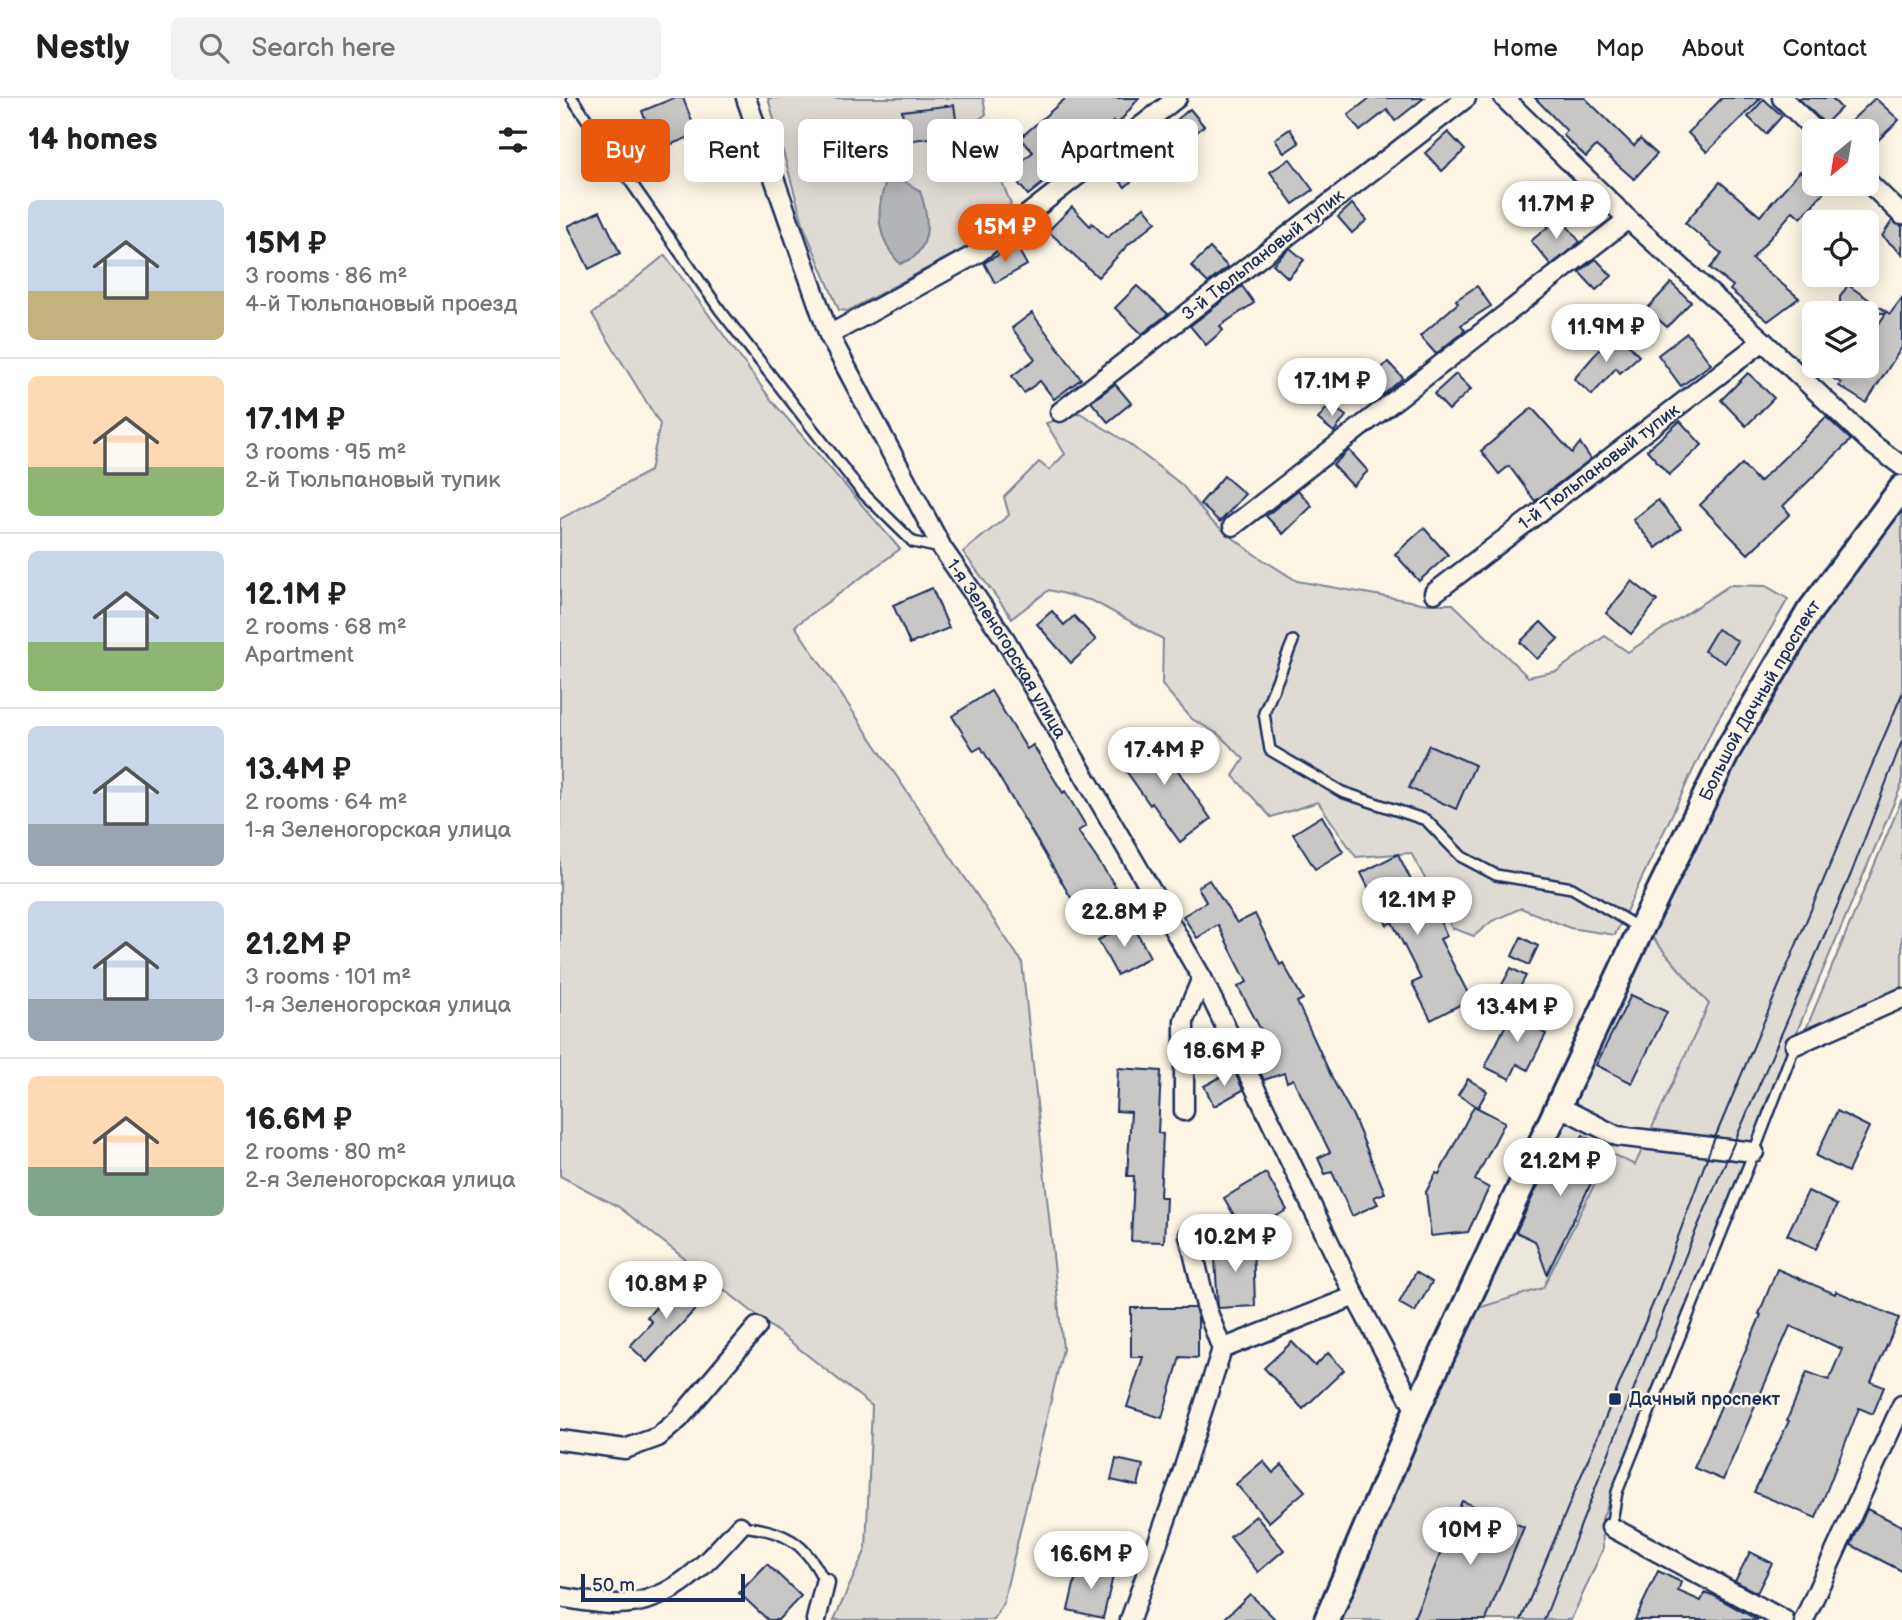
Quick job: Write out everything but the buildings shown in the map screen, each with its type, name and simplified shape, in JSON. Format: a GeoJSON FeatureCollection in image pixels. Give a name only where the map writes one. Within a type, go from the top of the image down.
{"type":"FeatureCollection","features":[{"type":"Feature","properties":{"kind":"main road","name":"Большой Дачный проспект"},"geometry":{"type":"LineString","coordinates":[[1641,929],[1729,748],[1809,612],[1902,488]]}},
{"type":"Feature","properties":{"kind":"main road"},"geometry":{"type":"LineString","coordinates":[[1327,1620],[1416,1411],[1641,929]]}},
{"type":"Feature","properties":{"kind":"street","name":"1-я Зеленогорская улица"},"geometry":{"type":"LineString","coordinates":[[746,98],[829,335],[942,548],[1005,639],[1202,978],[1355,1296],[1416,1411]]}},
{"type":"Feature","properties":{"kind":"street"},"geometry":{"type":"LineString","coordinates":[[829,335],[978,253],[1177,98]]}},
{"type":"Feature","properties":{"kind":"street","name":"3-й Тюльпановый тупик"},"geometry":{"type":"LineString","coordinates":[[1060,412],[1465,98]]}},
{"type":"Feature","properties":{"kind":"street"},"geometry":{"type":"LineString","coordinates":[[1504,98],[1628,219],[1872,443],[1902,466]]}},
{"type":"Feature","properties":{"kind":"street"},"geometry":{"type":"LineString","coordinates":[[1782,98],[1804,119]]}},
{"type":"Feature","properties":{"kind":"street"},"geometry":{"type":"LineString","coordinates":[[1880,194],[1902,215]]}},
{"type":"Feature","properties":{"kind":"street"},"geometry":{"type":"LineString","coordinates":[[1233,526],[1628,219]]}},
{"type":"Feature","properties":{"kind":"street","name":"1-й Тюльпановый тупик"},"geometry":{"type":"LineString","coordinates":[[1434,593],[1763,341]]}},
{"type":"Feature","properties":{"kind":"street"},"geometry":{"type":"LineString","coordinates":[[1184,1111],[1184,1020],[1202,978]]}},
{"type":"Feature","properties":{"kind":"street"},"geometry":{"type":"LineString","coordinates":[[1795,1045],[1902,998]]}},
{"type":"Feature","properties":{"kind":"street"},"geometry":{"type":"LineString","coordinates":[[1558,1106],[1617,1136],[1754,1152]]}},
{"type":"Feature","properties":{"kind":"street"},"geometry":{"type":"LineString","coordinates":[[1130,1620],[1179,1483],[1222,1349],[1206,1310],[1189,1235]]}},
{"type":"Feature","properties":{"kind":"street"},"geometry":{"type":"LineString","coordinates":[[1222,1349],[1355,1296]]}},
{"type":"Feature","properties":{"kind":"street"},"geometry":{"type":"LineString","coordinates":[[560,1440],[625,1449],[658,1437],[678,1419],[757,1327]]}},
{"type":"Feature","properties":{"kind":"street"},"geometry":{"type":"LineString","coordinates":[[1804,1620],[1902,1405]]}},
{"type":"Feature","properties":{"kind":"street"},"geometry":{"type":"LineString","coordinates":[[560,1597],[616,1605],[657,1597],[693,1577],[740,1525]]}},
{"type":"Feature","properties":{"kind":"street"},"geometry":{"type":"LineString","coordinates":[[1611,1527],[1784,1620]]}},
{"type":"Feature","properties":{"kind":"street"},"geometry":{"type":"LineString","coordinates":[[816,1620],[825,1583]]}},
{"type":"Feature","properties":{"kind":"lane"},"geometry":{"type":"LineString","coordinates":[[572,98],[720,310],[861,491],[914,542],[942,548]]}},
{"type":"Feature","properties":{"kind":"lane"},"geometry":{"type":"LineString","coordinates":[[1293,641],[1264,713],[1270,750],[1342,792],[1426,820],[1462,857],[1496,875],[1572,888],[1641,929]]}},
{"type":"Feature","properties":{"kind":"lane"},"geometry":{"type":"LineString","coordinates":[[1611,1527],[1617,1492],[1795,1045]]}},
{"type":"Feature","properties":{"kind":"lane"},"geometry":{"type":"LineString","coordinates":[[740,1525],[768,1528],[796,1543],[814,1560],[825,1583]]}},
{"type":"Feature","properties":{"kind":"shaded area"},"geometry":{"type":"Polygon","coordinates":[[[768,98],[983,98],[986,114],[980,119],[927,119],[927,182],[1002,182],[1011,204],[963,249],[848,311],[839,310],[804,227],[784,155],[784,119],[774,119],[768,98]]]}},
{"type":"Feature","properties":{"kind":"shaded area"},"geometry":{"type":"Polygon","coordinates":[[[886,182],[905,182],[920,191],[925,207],[927,225],[921,249],[914,257],[900,264],[892,255],[880,225],[882,192],[886,182]]]}},
{"type":"Feature","properties":{"kind":"shaded area"},"geometry":{"type":"Polygon","coordinates":[[[665,255],[772,401],[900,549],[795,626],[1022,962],[1063,1349],[1003,1603],[994,1620],[834,1620],[866,1549],[872,1406],[619,1207],[560,1176],[560,519],[650,471],[660,424],[592,314],[665,255]]]}},
{"type":"Feature","properties":{"kind":"shaded area"},"geometry":{"type":"Polygon","coordinates":[[[1080,413],[1128,443],[1182,485],[1210,520],[1254,554],[1297,581],[1427,604],[1453,604],[1528,677],[1557,671],[1605,636],[1628,652],[1730,585],[1766,586],[1788,599],[1712,730],[1615,935],[1570,928],[1521,908],[1492,921],[1474,936],[1452,928],[1411,853],[1356,857],[1318,802],[1271,817],[1233,776],[1244,759],[1218,734],[1192,719],[1162,685],[1163,639],[1093,601],[1049,590],[1012,618],[963,552],[1009,515],[1004,497],[1039,462],[1049,470],[1065,454],[1046,423],[1080,413]]]}},
{"type":"Feature","properties":{"kind":"shaded area"},"geometry":{"type":"Polygon","coordinates":[[[1902,502],[1902,784],[1798,1029],[1602,1519],[1603,1549],[1571,1620],[1337,1620],[1425,1416],[1475,1309],[1543,1288],[1610,1153],[1635,1165],[1709,1004],[1650,935],[1738,755],[1817,618],[1902,502]]]}},
{"type":"Feature","properties":{"kind":"shaded area"},"geometry":{"type":"Polygon","coordinates":[[[1902,799],[1902,998],[1807,1040],[1806,1029],[1902,799]]]}},
{"type":"Feature","properties":{"kind":"shaded area"},"geometry":{"type":"Polygon","coordinates":[[[1650,935],[1709,1003],[1634,1166],[1610,1153],[1543,1288],[1475,1309],[1650,935]]]}},
{"type":"Feature","properties":{"kind":"tram line"},"geometry":{"type":"LineString","coordinates":[[1521,1620],[1659,1289],[1711,1147],[1902,694]]}},
{"type":"Feature","properties":{"kind":"tram line"},"geometry":{"type":"LineString","coordinates":[[1544,1620],[1690,1244],[1851,874],[1902,741]]}},
{"type":"Feature","properties":{"kind":"place","name":"Дачный проспект"},"geometry":{"type":"Point","coordinates":[1615,1399]}}]}
